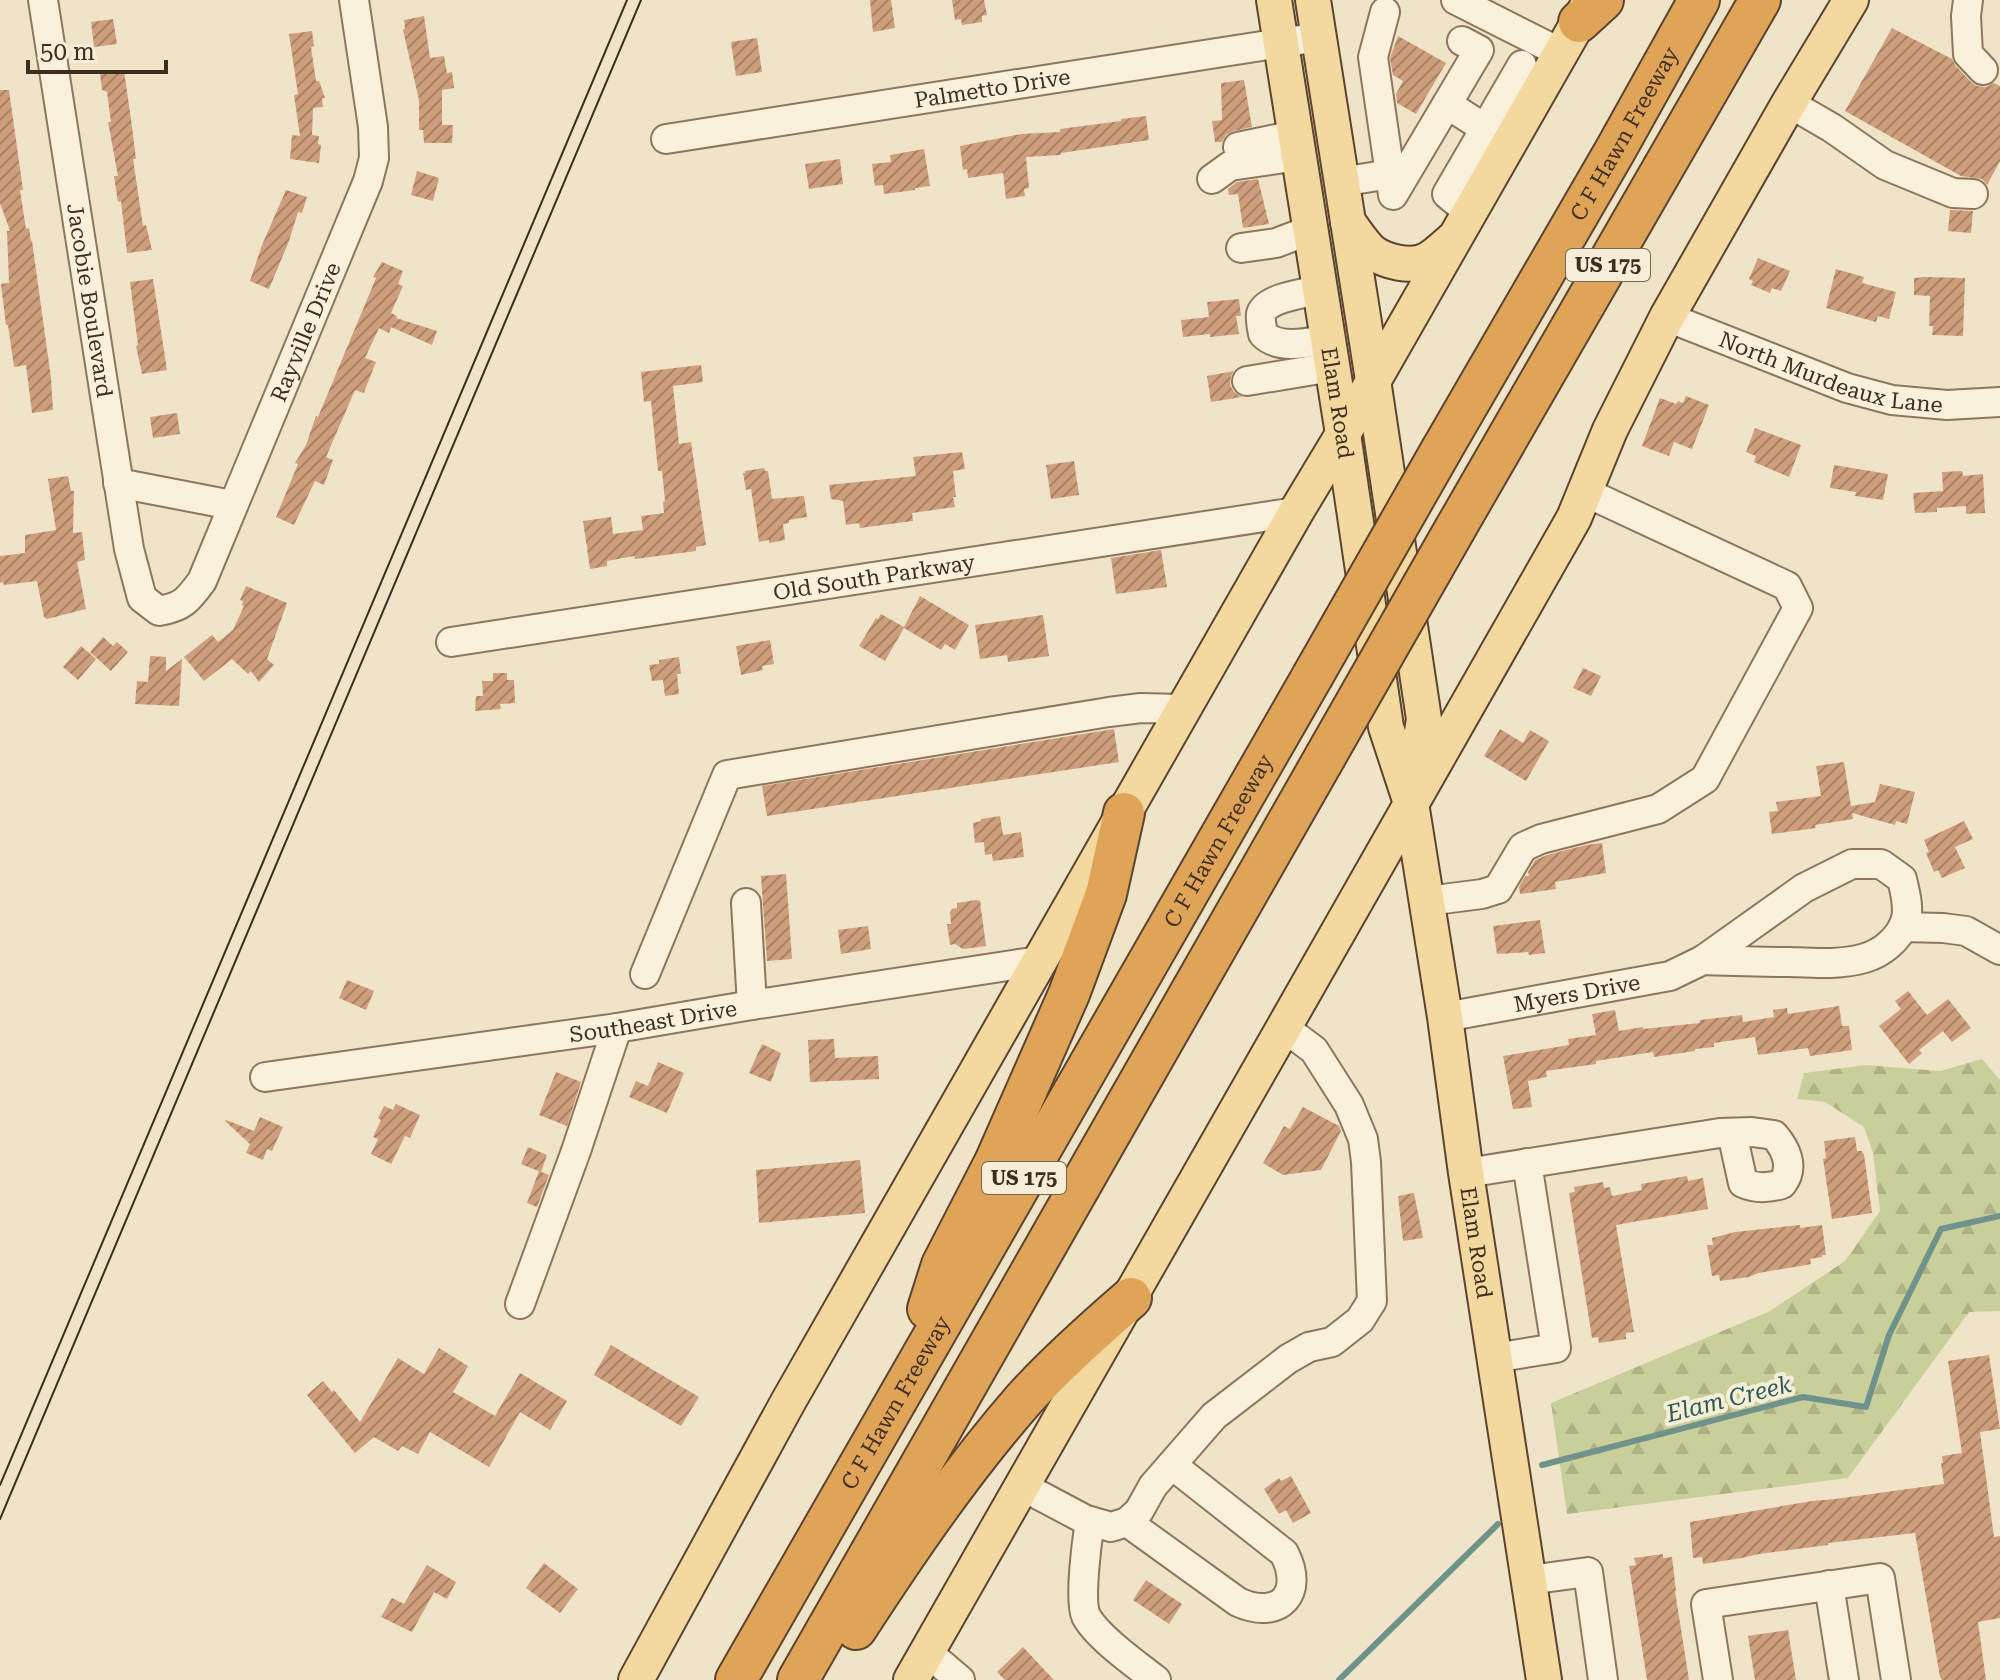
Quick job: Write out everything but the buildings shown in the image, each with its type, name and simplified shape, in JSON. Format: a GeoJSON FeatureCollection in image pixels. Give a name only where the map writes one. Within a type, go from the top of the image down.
{"type":"FeatureCollection","features":[{"type":"Feature","properties":{"kind":"highway","name":"C F Hawn Freeway"},"geometry":{"type":"LineString","coordinates":[[736,1680],[1699,0]]}},
{"type":"Feature","properties":{"kind":"highway","name":"US 175"},"geometry":{"type":"LineString","coordinates":[[798,1680],[1760,0]]}},
{"type":"Feature","properties":{"kind":"highway"},"geometry":{"type":"LineString","coordinates":[[903,1389],[942,1265],[995,1162],[1069,994],[1106,894],[1124,813]]}},
{"type":"Feature","properties":{"kind":"highway"},"geometry":{"type":"LineString","coordinates":[[821,1680],[982,1449],[1027,1396],[1082,1340],[1131,1298]]}},
{"type":"Feature","properties":{"kind":"main road","name":"Elam Road"},"geometry":{"type":"LineString","coordinates":[[1274,0],[1386,727],[1411,803],[1427,901],[1544,1680]]}},
{"type":"Feature","properties":{"kind":"main road","name":"Elam Road"},"geometry":{"type":"LineString","coordinates":[[1313,0],[1424,719],[1411,803]]}},
{"type":"Feature","properties":{"kind":"main road"},"geometry":{"type":"LineString","coordinates":[[919,1666],[1574,518],[1610,430],[1667,317],[1851,0]]}},
{"type":"Feature","properties":{"kind":"main road"},"geometry":{"type":"LineString","coordinates":[[636,1680],[788,1402],[1460,226],[1496,136],[1583,19]]}},
{"type":"Feature","properties":{"kind":"main road"},"geometry":{"type":"LineString","coordinates":[[1348,222],[1372,251],[1400,263],[1419,263],[1430,258],[1460,226]]}},
{"type":"Feature","properties":{"kind":"street","name":"Jacobie Boulevard"},"geometry":{"type":"LineString","coordinates":[[43,0],[118,483],[129,549],[142,598]]}},
{"type":"Feature","properties":{"kind":"street","name":"Rayville Drive"},"geometry":{"type":"LineString","coordinates":[[142,598],[159,611],[173,609],[188,601],[202,581],[368,181],[374,158],[373,127],[354,0]]}},
{"type":"Feature","properties":{"kind":"street"},"geometry":{"type":"LineString","coordinates":[[1456,0],[1583,19]]}},
{"type":"Feature","properties":{"kind":"street"},"geometry":{"type":"LineString","coordinates":[[1968,0],[1968,54],[1992,75]]}},
{"type":"Feature","properties":{"kind":"street"},"geometry":{"type":"LineString","coordinates":[[1385,12],[1373,57],[1393,195],[1479,50],[1462,41]]}},
{"type":"Feature","properties":{"kind":"street","name":"Palmetto Drive"},"geometry":{"type":"LineString","coordinates":[[666,139],[1319,37]]}},
{"type":"Feature","properties":{"kind":"street"},"geometry":{"type":"LineString","coordinates":[[1447,104],[1496,136],[1522,65]]}},
{"type":"Feature","properties":{"kind":"street"},"geometry":{"type":"LineString","coordinates":[[1789,103],[1885,165],[1953,193],[1973,194]]}},
{"type":"Feature","properties":{"kind":"street"},"geometry":{"type":"LineString","coordinates":[[1238,147],[1265,143],[1269,139],[1297,146]]}},
{"type":"Feature","properties":{"kind":"street"},"geometry":{"type":"LineString","coordinates":[[1212,179],[1230,166],[1297,146]]}},
{"type":"Feature","properties":{"kind":"street"},"geometry":{"type":"LineString","coordinates":[[1341,182],[1390,174]]}},
{"type":"Feature","properties":{"kind":"street"},"geometry":{"type":"LineString","coordinates":[[1241,248],[1276,243],[1310,233]]}},
{"type":"Feature","properties":{"kind":"street"},"geometry":{"type":"LineString","coordinates":[[1320,290],[1287,297],[1266,306],[1261,313],[1263,334],[1276,343],[1298,343],[1330,353]]}},
{"type":"Feature","properties":{"kind":"street","name":"North Murdeaux Lane"},"geometry":{"type":"LineString","coordinates":[[1667,317],[1847,388],[1892,400],[1947,405],[2000,402]]}},
{"type":"Feature","properties":{"kind":"street"},"geometry":{"type":"LineString","coordinates":[[1247,381],[1330,353]]}},
{"type":"Feature","properties":{"kind":"street"},"geometry":{"type":"LineString","coordinates":[[118,483],[232,505]]}},
{"type":"Feature","properties":{"kind":"street"},"geometry":{"type":"LineString","coordinates":[[1427,901],[1498,889],[1523,847],[1541,839],[1658,809],[1705,779],[1798,608],[1787,586],[1585,492]]}},
{"type":"Feature","properties":{"kind":"street","name":"Old South Parkway"},"geometry":{"type":"LineString","coordinates":[[451,642],[1296,512]]}},
{"type":"Feature","properties":{"kind":"street"},"geometry":{"type":"LineString","coordinates":[[645,974],[727,775],[1109,712],[1141,708],[1183,709]]}},
{"type":"Feature","properties":{"kind":"street","name":"Myers Drive"},"geometry":{"type":"LineString","coordinates":[[1445,1017],[1670,976],[1703,960],[1804,888],[1852,864],[1881,864],[1902,879],[1906,909],[1903,927]]}},
{"type":"Feature","properties":{"kind":"street"},"geometry":{"type":"LineString","coordinates":[[746,903],[752,1005]]}},
{"type":"Feature","properties":{"kind":"street"},"geometry":{"type":"LineString","coordinates":[[1703,960],[1847,961],[1867,957],[1889,945],[1903,927],[1966,931],[2000,950]]}},
{"type":"Feature","properties":{"kind":"street","name":"Southeast Drive"},"geometry":{"type":"LineString","coordinates":[[265,1077],[617,1028],[1039,961]]}},
{"type":"Feature","properties":{"kind":"street"},"geometry":{"type":"LineString","coordinates":[[1022,1486],[1090,1521],[1111,1527],[1127,1522],[1139,1511],[1153,1486],[1214,1416],[1288,1359],[1309,1347],[1332,1342],[1360,1320],[1372,1301],[1363,1139],[1349,1105],[1314,1050],[1283,1027]]}},
{"type":"Feature","properties":{"kind":"street"},"geometry":{"type":"LineString","coordinates":[[520,1304],[617,1028]]}},
{"type":"Feature","properties":{"kind":"street"},"geometry":{"type":"LineString","coordinates":[[1466,1173],[1732,1133]]}},
{"type":"Feature","properties":{"kind":"street"},"geometry":{"type":"LineString","coordinates":[[1494,1358],[1556,1348],[1527,1163]]}},
{"type":"Feature","properties":{"kind":"street"},"geometry":{"type":"LineString","coordinates":[[1127,1522],[1238,1602],[1260,1609],[1283,1601],[1293,1586],[1291,1566],[1284,1553],[1172,1465]]}},
{"type":"Feature","properties":{"kind":"street"},"geometry":{"type":"LineString","coordinates":[[1090,1521],[1085,1567],[1084,1606],[1087,1616],[1116,1649],[1156,1680]]}},
{"type":"Feature","properties":{"kind":"street"},"geometry":{"type":"LineString","coordinates":[[1529,1580],[1588,1572],[1603,1680]]}},
{"type":"Feature","properties":{"kind":"street"},"geometry":{"type":"LineString","coordinates":[[1718,1680],[1706,1604],[1880,1578],[1896,1680]]}},
{"type":"Feature","properties":{"kind":"street"},"geometry":{"type":"LineString","coordinates":[[1829,1585],[1844,1680]]}},
{"type":"Feature","properties":{"kind":"street"},"geometry":{"type":"LineString","coordinates":[[919,1666],[960,1680]]}},
{"type":"Feature","properties":{"kind":"green space"},"geometry":{"type":"Polygon","coordinates":[[[1982,1059],[2000,1080],[2000,1311],[1969,1312],[1848,1478],[1567,1514],[1551,1403],[1770,1311],[1845,1261],[1880,1211],[1873,1153],[1864,1127],[1825,1102],[1797,1099],[1804,1073],[1866,1065],[1940,1071],[1982,1059]]]}},
{"type":"Feature","properties":{"kind":"waterway","name":"Elam Creek"},"geometry":{"type":"LineString","coordinates":[[1542,1465],[1803,1397],[1866,1407],[1889,1335],[1941,1229],[2000,1216]]}},
{"type":"Feature","properties":{"kind":"waterway","name":"Elam Creek"},"geometry":{"type":"LineString","coordinates":[[1339,1680],[1498,1524]]}},
{"type":"Feature","properties":{"kind":"tram line"},"geometry":{"type":"LineString","coordinates":[[0,1485],[627,0]]}},
{"type":"Feature","properties":{"kind":"tram line"},"geometry":{"type":"LineString","coordinates":[[0,1519],[641,0]]}}]}
